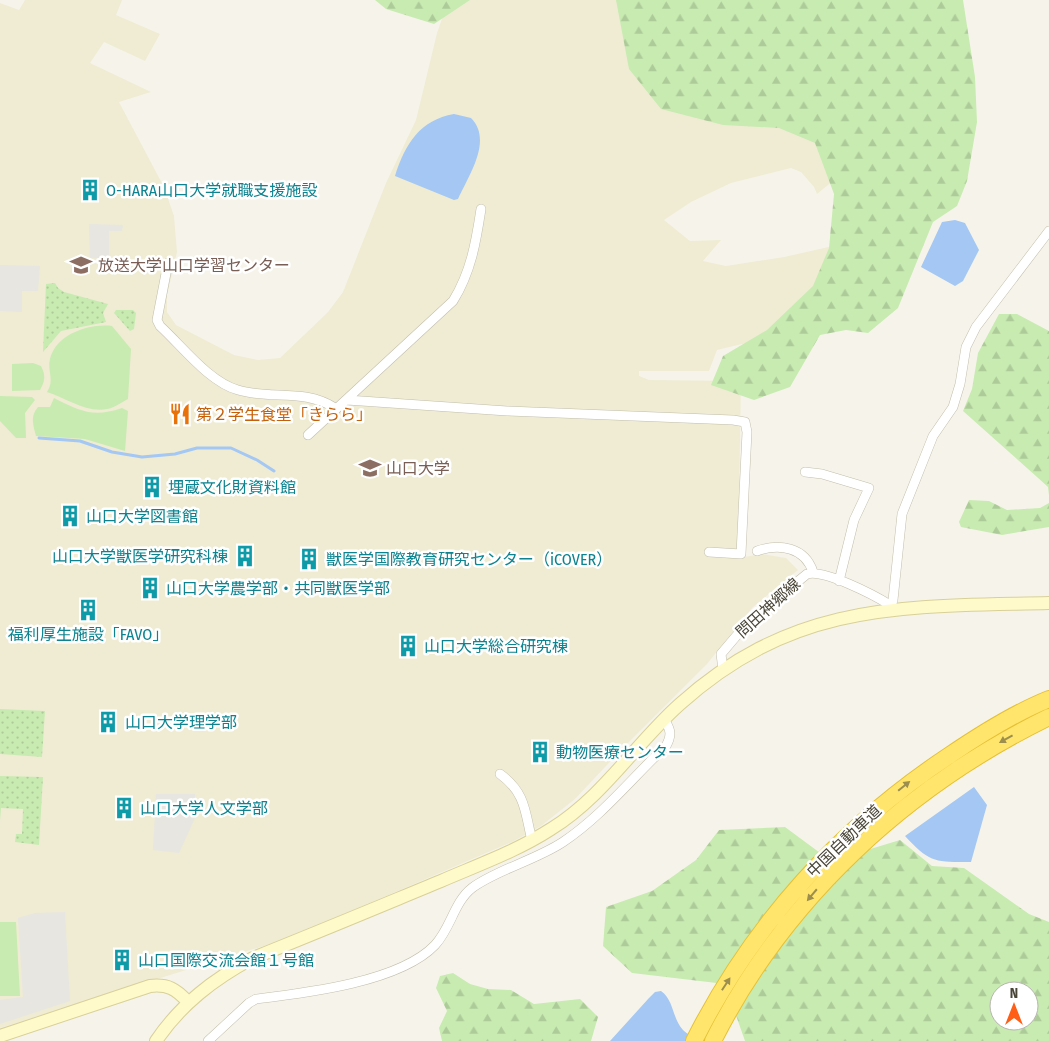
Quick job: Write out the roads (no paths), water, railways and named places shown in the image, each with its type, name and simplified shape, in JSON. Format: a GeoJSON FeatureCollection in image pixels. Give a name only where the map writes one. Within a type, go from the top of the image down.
{"type":"FeatureCollection","features":[{"type":"Feature","properties":{"kind":"highway","name":"中国自動車道"},"geometry":{"type":"LineString","coordinates":[[710,1033],[741,962],[785,901],[817,865],[855,828],[913,779],[996,725],[1049,699]]}},
{"type":"Feature","properties":{"kind":"highway","name":"中国自動車道"},"geometry":{"type":"LineString","coordinates":[[694,1041],[710,1033],[774,942],[826,879],[853,852],[918,796],[1006,739],[1049,717]]}},
{"type":"Feature","properties":{"kind":"street"},"geometry":{"type":"LineString","coordinates":[[308,435],[335,408],[347,400],[453,302],[465,281],[475,250],[481,209]]}},
{"type":"Feature","properties":{"kind":"street"},"geometry":{"type":"LineString","coordinates":[[890,607],[894,600],[902,514],[933,436],[953,407],[960,384],[966,347],[976,327],[1049,231]]}},
{"type":"Feature","properties":{"kind":"street"},"geometry":{"type":"LineString","coordinates":[[168,263],[157,320],[160,326],[208,372],[219,381],[236,390],[252,393],[309,396],[335,408]]}},
{"type":"Feature","properties":{"kind":"street"},"geometry":{"type":"LineString","coordinates":[[347,400],[507,411],[723,419],[745,422],[747,432],[741,554],[709,552]]}},
{"type":"Feature","properties":{"kind":"street"},"geometry":{"type":"LineString","coordinates":[[805,472],[822,474],[869,488],[854,520],[838,581]]}},
{"type":"Feature","properties":{"kind":"street"},"geometry":{"type":"LineString","coordinates":[[757,551],[782,546],[793,549],[810,564],[813,572]]}},
{"type":"Feature","properties":{"kind":"street","name":"問田神郷線"},"geometry":{"type":"LineString","coordinates":[[723,670],[721,654],[749,621],[796,581],[813,572],[877,597],[890,607]]}},
{"type":"Feature","properties":{"kind":"street"},"geometry":{"type":"LineString","coordinates":[[156,1041],[188,1002],[227,972],[253,958],[532,841],[552,829],[589,800],[664,719],[723,670],[765,646],[811,626],[890,607],[1049,603]]}},
{"type":"Feature","properties":{"kind":"street"},"geometry":{"type":"LineString","coordinates":[[208,1041],[249,1003],[256,999],[313,993],[386,972],[419,959],[436,944],[445,932],[462,899],[471,889],[545,853],[579,830],[595,816],[666,746],[671,734],[670,728],[664,719]]}},
{"type":"Feature","properties":{"kind":"street"},"geometry":{"type":"LineString","coordinates":[[500,774],[514,784],[521,796],[532,841]]}},
{"type":"Feature","properties":{"kind":"street"},"geometry":{"type":"LineString","coordinates":[[0,1036],[150,986],[163,985],[176,989],[188,1002]]}},
{"type":"Feature","properties":{"kind":"water"},"geometry":{"type":"Polygon","coordinates":[[[454,114],[471,118],[477,127],[480,137],[477,158],[473,169],[458,199],[454,200],[395,176],[409,144],[416,135],[432,122],[454,114]]]}},
{"type":"Feature","properties":{"kind":"water"},"geometry":{"type":"Polygon","coordinates":[[[955,220],[965,223],[979,250],[963,281],[955,286],[921,267],[942,222],[955,220]]]}},
{"type":"Feature","properties":{"kind":"water"},"geometry":{"type":"Polygon","coordinates":[[[974,787],[987,805],[971,862],[949,862],[934,859],[927,856],[905,836],[974,787]]]}},
{"type":"Feature","properties":{"kind":"water"},"geometry":{"type":"Polygon","coordinates":[[[661,991],[671,1004],[679,1025],[683,1030],[700,1041],[610,1041],[655,992],[661,991]]]}},
{"type":"Feature","properties":{"kind":"waterway"},"geometry":{"type":"LineString","coordinates":[[39,438],[80,441],[112,452],[142,457],[175,454],[197,448],[231,448],[257,460],[274,471]]}},
{"type":"Feature","properties":{"kind":"place","name":"O-HARA山口大学就職支援施設"},"geometry":{"type":"Point","coordinates":[90,190]}},
{"type":"Feature","properties":{"kind":"place","name":"放送大学山口学習センター"},"geometry":{"type":"Point","coordinates":[81,265]}},
{"type":"Feature","properties":{"kind":"place","name":"第２学生食堂「きらら」"},"geometry":{"type":"Point","coordinates":[180,414]}},
{"type":"Feature","properties":{"kind":"place","name":"山口大学"},"geometry":{"type":"Point","coordinates":[370,468]}},
{"type":"Feature","properties":{"kind":"place","name":"埋蔵文化財資料館"},"geometry":{"type":"Point","coordinates":[152,487]}},
{"type":"Feature","properties":{"kind":"place","name":"山口大学図書館"},"geometry":{"type":"Point","coordinates":[70,516]}},
{"type":"Feature","properties":{"kind":"place","name":"山口大学獣医学研究科棟"},"geometry":{"type":"Point","coordinates":[245,556]}},
{"type":"Feature","properties":{"kind":"place","name":"獣医学国際教育研究センター（iCOVER）"},"geometry":{"type":"Point","coordinates":[309,559]}},
{"type":"Feature","properties":{"kind":"place","name":"山口大学農学部・共同獣医学部"},"geometry":{"type":"Point","coordinates":[150,588]}},
{"type":"Feature","properties":{"kind":"place","name":"福利厚生施設「FAVO」"},"geometry":{"type":"Point","coordinates":[88,610]}},
{"type":"Feature","properties":{"kind":"place","name":"山口大学総合研究棟"},"geometry":{"type":"Point","coordinates":[408,646]}},
{"type":"Feature","properties":{"kind":"place","name":"山口大学理学部"},"geometry":{"type":"Point","coordinates":[108,722]}},
{"type":"Feature","properties":{"kind":"place","name":"動物医療センター"},"geometry":{"type":"Point","coordinates":[540,752]}},
{"type":"Feature","properties":{"kind":"place","name":"山口大学人文学部"},"geometry":{"type":"Point","coordinates":[124,808]}},
{"type":"Feature","properties":{"kind":"place","name":"山口国際交流会館１号館"},"geometry":{"type":"Point","coordinates":[122,960]}}]}
